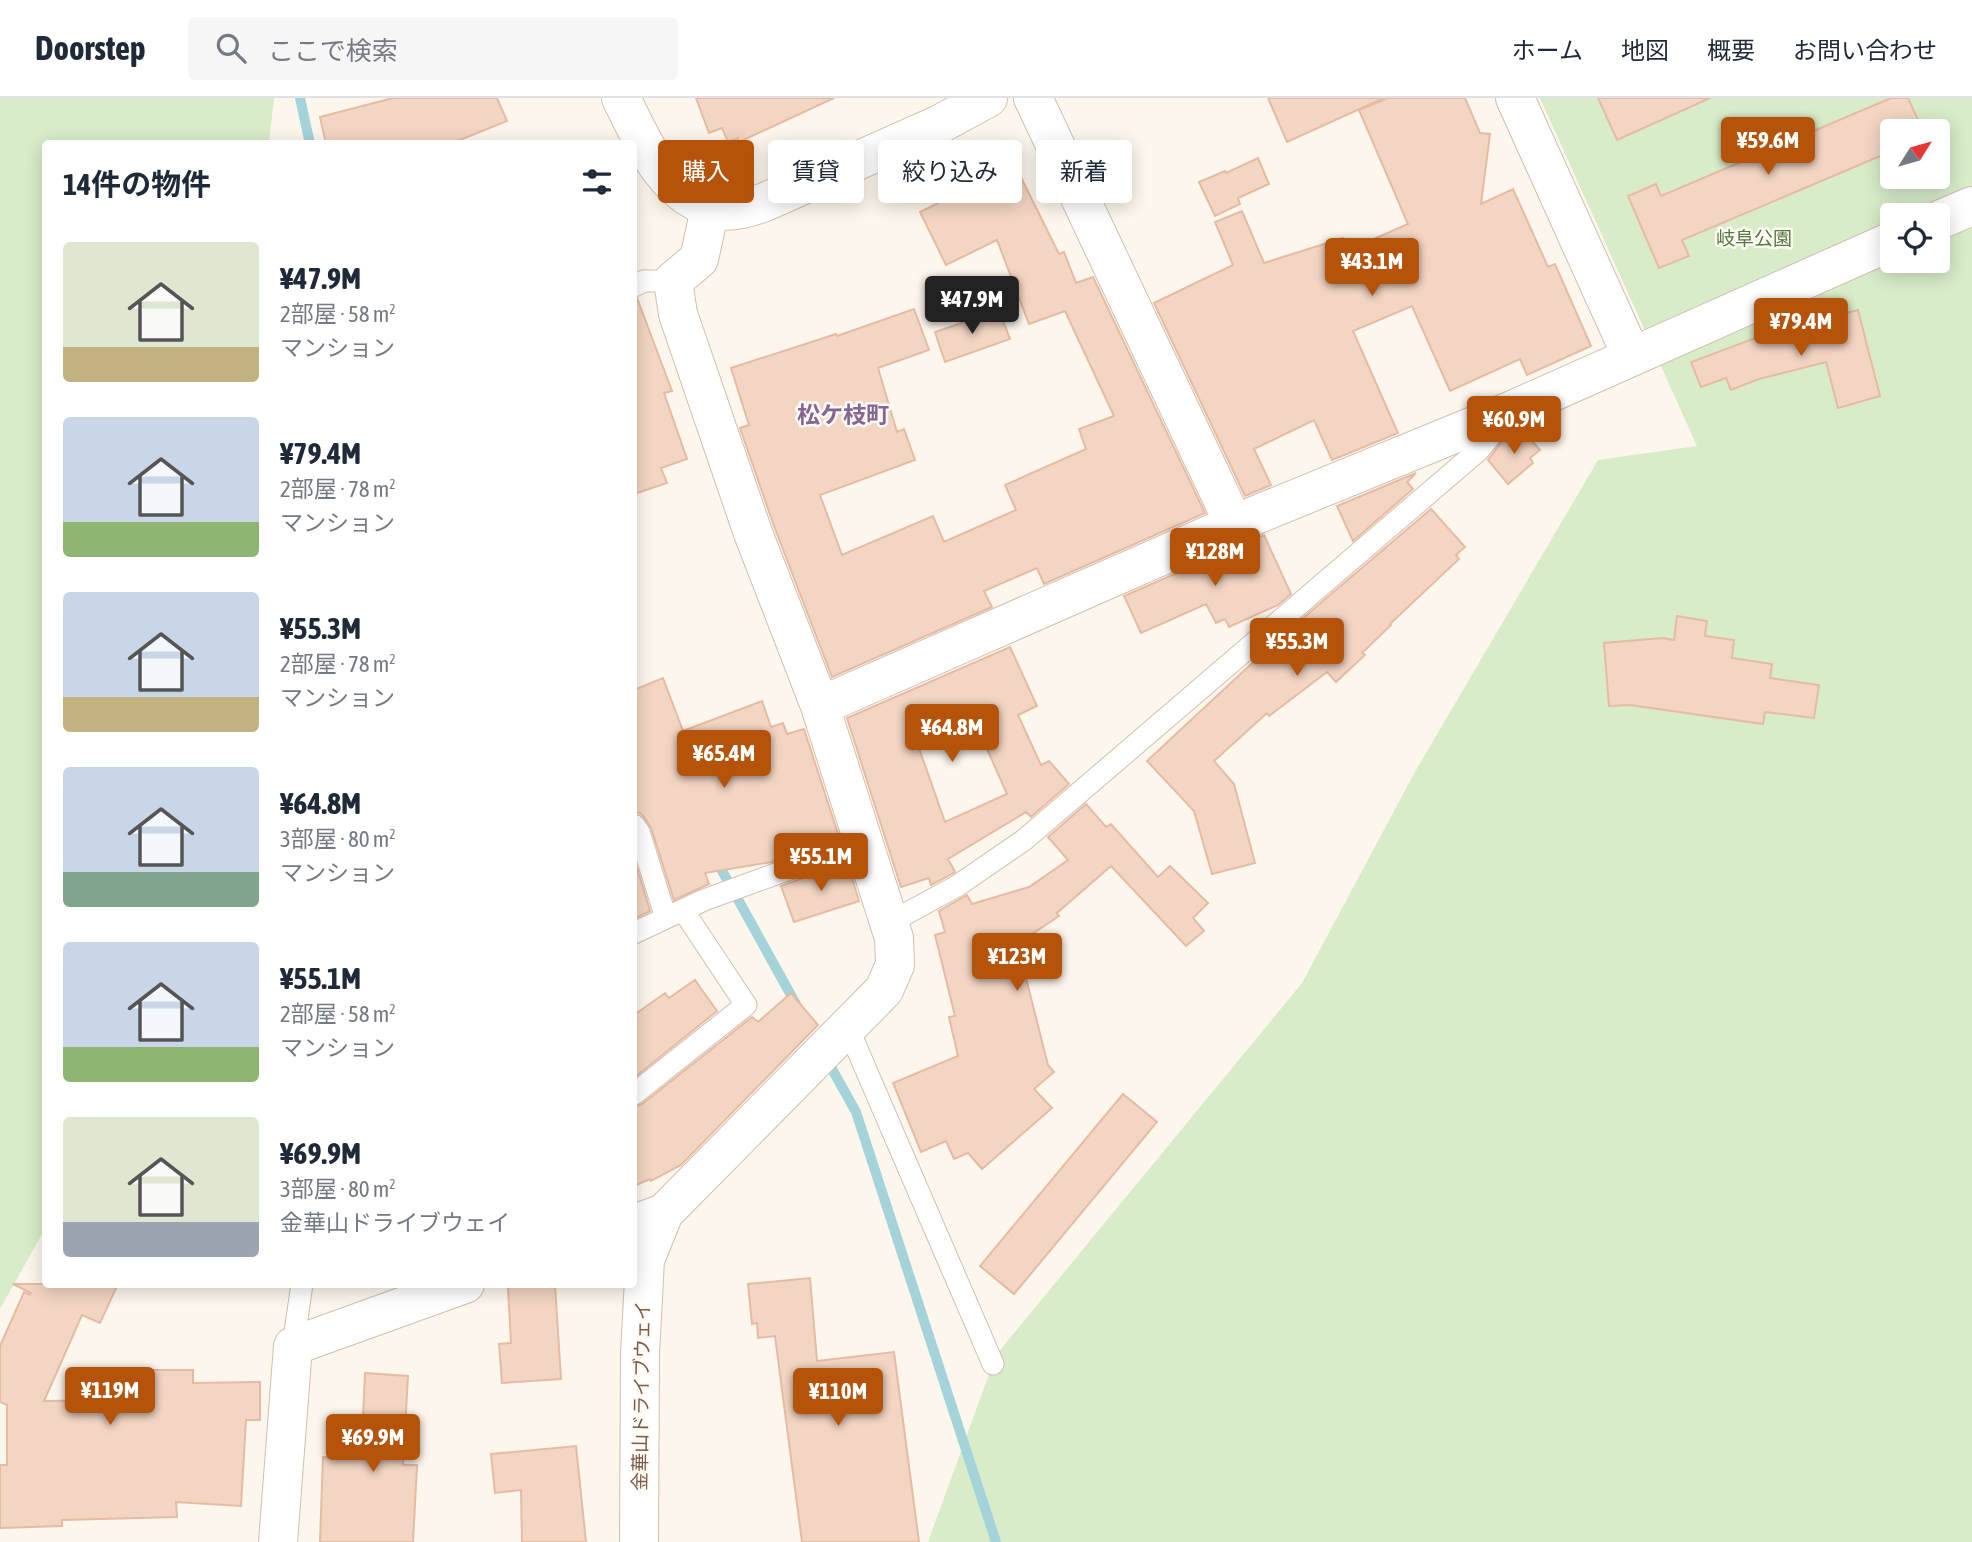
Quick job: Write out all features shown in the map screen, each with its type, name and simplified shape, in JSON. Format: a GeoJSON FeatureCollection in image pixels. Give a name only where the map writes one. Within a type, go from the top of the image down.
{"type":"FeatureCollection","features":[{"type":"Feature","properties":{"kind":"street"},"geometry":{"type":"LineString","coordinates":[[621,98],[645,146],[663,173],[686,196],[710,209],[746,208],[765,202],[940,124],[988,98]]}},
{"type":"Feature","properties":{"kind":"street"},"geometry":{"type":"LineString","coordinates":[[1033,98],[1234,524]]}},
{"type":"Feature","properties":{"kind":"street"},"geometry":{"type":"LineString","coordinates":[[1515,98],[1632,356]]}},
{"type":"Feature","properties":{"kind":"street"},"geometry":{"type":"LineString","coordinates":[[1950,215],[1972,206]]}},
{"type":"Feature","properties":{"kind":"street"},"geometry":{"type":"LineString","coordinates":[[649,1218],[848,1028],[884,990],[895,965],[894,938],[820,706],[753,533],[678,314],[673,281],[699,259],[710,209]]}},
{"type":"Feature","properties":{"kind":"street"},"geometry":{"type":"LineString","coordinates":[[820,706],[1234,524],[1510,411],[1880,246]]}},
{"type":"Feature","properties":{"kind":"street","name":"金華山ドライブウェイ"},"geometry":{"type":"LineString","coordinates":[[639,1542],[640,1354],[649,1218]]}},
{"type":"Feature","properties":{"kind":"street"},"geometry":{"type":"LineString","coordinates":[[278,1542],[293,1346],[454,1288]]}},
{"type":"Feature","properties":{"kind":"lane"},"geometry":{"type":"LineString","coordinates":[[637,284],[644,281],[673,281]]}},
{"type":"Feature","properties":{"kind":"lane"},"geometry":{"type":"LineString","coordinates":[[889,923],[957,886],[1024,839],[1479,450],[1510,411]]}},
{"type":"Feature","properties":{"kind":"lane"},"geometry":{"type":"LineString","coordinates":[[637,829],[675,914],[746,1005],[637,1092]]}},
{"type":"Feature","properties":{"kind":"lane"},"geometry":{"type":"LineString","coordinates":[[637,932],[704,900],[864,842]]}},
{"type":"Feature","properties":{"kind":"lane"},"geometry":{"type":"LineString","coordinates":[[848,1028],[993,1364]]}},
{"type":"Feature","properties":{"kind":"lane"},"geometry":{"type":"LineString","coordinates":[[293,1346],[301,1288]]}},
{"type":"Feature","properties":{"kind":"green space"},"geometry":{"type":"Polygon","coordinates":[[[0,98],[274,98],[269,140],[42,140],[42,1234],[0,1309],[0,98]]]}},
{"type":"Feature","properties":{"kind":"green space","name":"岐阜公園"},"geometry":{"type":"Polygon","coordinates":[[[1540,98],[1972,98],[1972,1542],[928,1542],[996,1355],[1302,983],[1416,770],[1598,460],[1697,446],[1540,98]]]}},
{"type":"Feature","properties":{"kind":"building"},"geometry":{"type":"Polygon","coordinates":[[[393,98],[497,98],[507,121],[460,140],[325,140],[320,117],[393,98]]]}},
{"type":"Feature","properties":{"kind":"building"},"geometry":{"type":"Polygon","coordinates":[[[696,98],[834,98],[743,140],[727,140],[722,128],[709,133],[696,98]]]}},
{"type":"Feature","properties":{"kind":"building"},"geometry":{"type":"Polygon","coordinates":[[[1268,98],[1384,98],[1287,142],[1268,98]]]}},
{"type":"Feature","properties":{"kind":"building"},"geometry":{"type":"Polygon","coordinates":[[[1388,98],[1465,98],[1480,133],[1490,134],[1481,204],[1513,189],[1548,267],[1555,264],[1591,346],[1527,375],[1520,359],[1450,391],[1412,306],[1353,331],[1398,433],[1332,460],[1314,420],[1254,449],[1271,485],[1245,496],[1154,303],[1233,265],[1215,222],[1242,211],[1264,263],[1343,238],[1349,250],[1408,224],[1359,110],[1388,98]]]}},
{"type":"Feature","properties":{"kind":"building"},"geometry":{"type":"Polygon","coordinates":[[[1598,98],[1710,98],[1617,140],[1598,98]]]}},
{"type":"Feature","properties":{"kind":"building"},"geometry":{"type":"Polygon","coordinates":[[[1891,98],[1908,98],[1918,119],[1880,119],[1880,156],[1682,240],[1689,256],[1659,268],[1628,196],[1656,184],[1661,196],[1891,98]]]}},
{"type":"Feature","properties":{"kind":"building"},"geometry":{"type":"Polygon","coordinates":[[[1258,158],[1269,184],[1238,198],[1240,204],[1215,216],[1199,182],[1258,158]]]}},
{"type":"Feature","properties":{"kind":"building"},"geometry":{"type":"Polygon","coordinates":[[[1022,179],[1059,254],[1064,252],[1076,283],[1093,277],[1205,513],[1044,584],[1037,568],[984,591],[992,607],[832,677],[740,428],[749,425],[731,368],[914,309],[929,350],[878,368],[897,432],[904,429],[915,460],[820,495],[842,555],[933,516],[944,542],[1016,510],[1005,485],[1086,449],[1079,429],[1114,416],[1065,311],[1029,324],[997,240],[946,265],[920,212],[938,203],[1022,203],[1022,179]]]}},
{"type":"Feature","properties":{"kind":"building"},"geometry":{"type":"Polygon","coordinates":[[[637,298],[672,391],[664,393],[687,459],[661,468],[667,483],[637,493],[637,298]]]}},
{"type":"Feature","properties":{"kind":"building"},"geometry":{"type":"Polygon","coordinates":[[[999,310],[1010,339],[945,362],[935,332],[999,310]]]}},
{"type":"Feature","properties":{"kind":"building"},"geometry":{"type":"Polygon","coordinates":[[[1858,310],[1880,396],[1838,408],[1826,362],[1759,379],[1731,390],[1726,378],[1701,387],[1691,362],[1761,336],[1858,310]]]}},
{"type":"Feature","properties":{"kind":"building"},"geometry":{"type":"Polygon","coordinates":[[[1522,430],[1540,450],[1530,458],[1533,463],[1508,484],[1488,460],[1503,440],[1522,430]]]}},
{"type":"Feature","properties":{"kind":"building"},"geometry":{"type":"Polygon","coordinates":[[[1416,473],[1407,482],[1413,489],[1353,541],[1337,506],[1416,473]]]}},
{"type":"Feature","properties":{"kind":"building"},"geometry":{"type":"Polygon","coordinates":[[[1431,509],[1465,547],[1456,555],[1459,559],[1390,624],[1362,653],[1365,655],[1336,682],[1327,672],[1269,716],[1267,713],[1214,761],[1234,784],[1255,863],[1212,874],[1194,811],[1147,761],[1276,641],[1431,509]]]}},
{"type":"Feature","properties":{"kind":"building"},"geometry":{"type":"Polygon","coordinates":[[[1264,535],[1291,594],[1278,605],[1229,627],[1225,619],[1216,623],[1206,604],[1141,633],[1124,596],[1264,535]]]}},
{"type":"Feature","properties":{"kind":"building"},"geometry":{"type":"Polygon","coordinates":[[[1677,616],[1707,621],[1705,636],[1734,640],[1732,658],[1772,664],[1770,678],[1819,685],[1814,718],[1765,712],[1763,724],[1630,705],[1609,706],[1604,643],[1663,638],[1674,640],[1677,616]]]}},
{"type":"Feature","properties":{"kind":"building"},"geometry":{"type":"Polygon","coordinates":[[[1010,647],[1037,706],[1018,715],[1041,765],[1049,761],[1069,784],[1031,817],[1026,812],[948,859],[955,872],[931,885],[929,878],[901,887],[847,718],[1010,647]],[[975,722],[919,748],[945,822],[1007,794],[975,722]]]}},
{"type":"Feature","properties":{"kind":"building"},"geometry":{"type":"Polygon","coordinates":[[[663,678],[683,731],[762,701],[771,727],[783,723],[787,734],[804,729],[839,837],[772,862],[705,873],[709,884],[674,900],[651,828],[644,817],[637,812],[637,689],[663,678]]]}},
{"type":"Feature","properties":{"kind":"building"},"geometry":{"type":"Polygon","coordinates":[[[1086,804],[1106,827],[1111,824],[1158,877],[1170,866],[1208,903],[1193,918],[1204,931],[1186,946],[1111,866],[1057,913],[1059,916],[1032,934],[1016,939],[1048,1065],[1054,1072],[1034,1089],[1052,1108],[982,1169],[968,1153],[954,1159],[946,1141],[921,1152],[893,1083],[958,1056],[949,1017],[955,1016],[935,935],[945,932],[939,911],[967,895],[972,904],[1029,887],[1068,860],[1048,837],[1086,804]]]}},
{"type":"Feature","properties":{"kind":"building"},"geometry":{"type":"Polygon","coordinates":[[[847,862],[859,901],[794,922],[781,886],[847,862]]]}},
{"type":"Feature","properties":{"kind":"building"},"geometry":{"type":"Polygon","coordinates":[[[637,868],[650,911],[637,918],[637,868]]]}},
{"type":"Feature","properties":{"kind":"building"},"geometry":{"type":"Polygon","coordinates":[[[695,980],[717,1011],[637,1076],[637,1013],[665,993],[669,998],[695,980]]]}},
{"type":"Feature","properties":{"kind":"building"},"geometry":{"type":"Polygon","coordinates":[[[791,993],[818,1025],[681,1165],[651,1181],[650,1179],[637,1185],[637,1106],[752,1017],[758,1022],[791,993]]]}},
{"type":"Feature","properties":{"kind":"building"},"geometry":{"type":"Polygon","coordinates":[[[1123,1094],[1157,1122],[1014,1294],[980,1266],[1123,1094]]]}},
{"type":"Feature","properties":{"kind":"building"},"geometry":{"type":"Polygon","coordinates":[[[810,1278],[817,1361],[894,1352],[919,1542],[802,1542],[775,1336],[758,1338],[757,1323],[752,1324],[748,1284],[810,1278]]]}},
{"type":"Feature","properties":{"kind":"building"},"geometry":{"type":"Polygon","coordinates":[[[13,1284],[42,1284],[42,1288],[116,1288],[100,1323],[82,1315],[44,1401],[127,1400],[126,1370],[193,1370],[193,1383],[260,1382],[260,1420],[246,1420],[241,1506],[176,1502],[177,1517],[62,1520],[62,1526],[0,1528],[0,1465],[7,1465],[7,1405],[0,1402],[0,1346],[24,1292],[30,1295],[31,1293],[13,1284]]]}},
{"type":"Feature","properties":{"kind":"building"},"geometry":{"type":"Polygon","coordinates":[[[508,1288],[555,1288],[561,1379],[502,1383],[499,1344],[511,1343],[508,1288]]]}},
{"type":"Feature","properties":{"kind":"building"},"geometry":{"type":"Polygon","coordinates":[[[365,1373],[408,1376],[403,1465],[417,1465],[413,1542],[320,1542],[323,1457],[361,1459],[365,1373]]]}},
{"type":"Feature","properties":{"kind":"building"},"geometry":{"type":"Polygon","coordinates":[[[576,1446],[586,1542],[522,1542],[521,1490],[495,1493],[491,1454],[576,1446]]]}},
{"type":"Feature","properties":{"kind":"waterway"},"geometry":{"type":"LineString","coordinates":[[300,98],[309,140]]}},
{"type":"Feature","properties":{"kind":"waterway"},"geometry":{"type":"LineString","coordinates":[[715,858],[797,1006]]}},
{"type":"Feature","properties":{"kind":"waterway"},"geometry":{"type":"LineString","coordinates":[[827,1060],[856,1112],[996,1542]]}},
{"type":"Feature","properties":{"kind":"district","name":"松ケ枝町"},"geometry":{"type":"Point","coordinates":[843,415]}}]}
